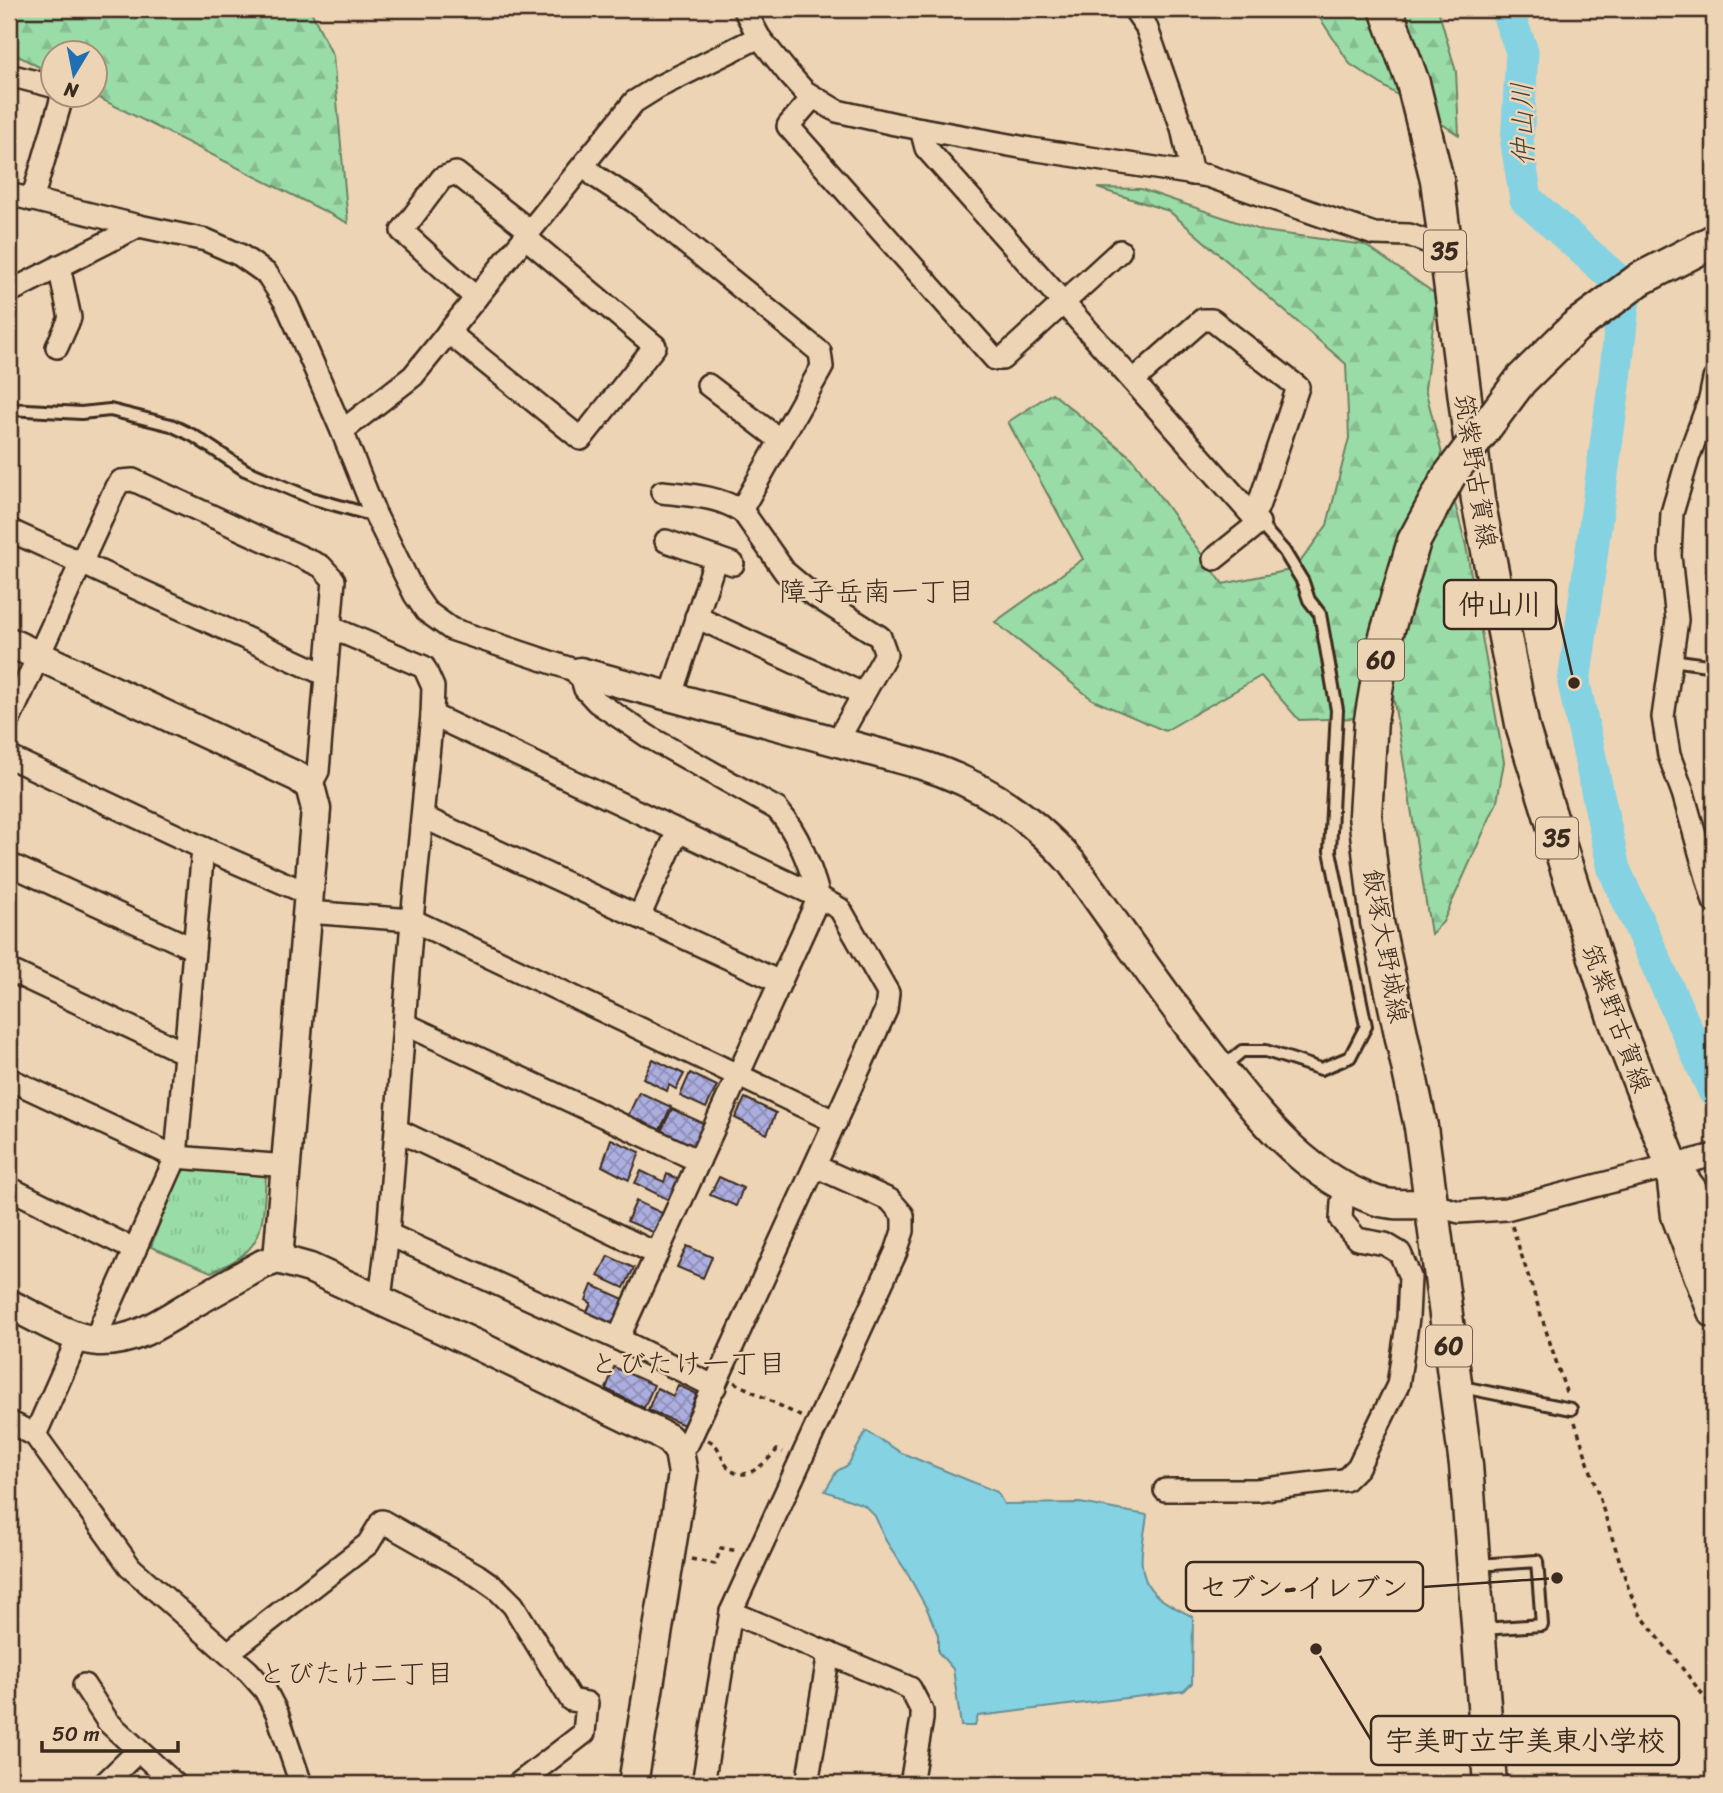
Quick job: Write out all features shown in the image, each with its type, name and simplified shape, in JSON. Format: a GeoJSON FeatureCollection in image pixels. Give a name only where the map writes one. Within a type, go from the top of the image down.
{"type":"FeatureCollection","features":[{"type":"Feature","properties":{"kind":"main road","name":"筑紫野古賀線"},"geometry":{"type":"LineString","coordinates":[[1386,9],[1413,83],[1437,180],[1478,500],[1523,729],[1613,1016],[1672,1166],[1678,1216],[1714,1311]]}},
{"type":"Feature","properties":{"kind":"main road","name":"飯塚大野城線"},"geometry":{"type":"LineString","coordinates":[[1490,1784],[1466,1465],[1420,1127],[1377,922],[1365,816],[1371,720],[1384,643],[1413,541],[1449,477],[1521,380],[1575,327],[1640,279],[1714,248]]}},
{"type":"Feature","properties":{"kind":"main road","name":"筑紫野古賀線"},"geometry":{"type":"LineString","coordinates":[[1672,1166],[1704,1209],[1714,1237]]}},
{"type":"Feature","properties":{"kind":"street"},"geometry":{"type":"LineString","coordinates":[[744,9],[759,37],[787,72],[813,97],[837,111],[922,130],[1208,176],[1374,234],[1409,235],[1445,248]]}},
{"type":"Feature","properties":{"kind":"street"},"geometry":{"type":"LineString","coordinates":[[1134,9],[1146,26],[1182,128],[1192,174]]}},
{"type":"Feature","properties":{"kind":"street"},"geometry":{"type":"LineString","coordinates":[[342,431],[412,376],[634,102],[658,87],[759,37]]}},
{"type":"Feature","properties":{"kind":"street"},"geometry":{"type":"LineString","coordinates":[[9,75],[38,82]]}},
{"type":"Feature","properties":{"kind":"street"},"geometry":{"type":"LineString","coordinates":[[813,97],[788,126],[995,359],[1002,359],[1120,251]]}},
{"type":"Feature","properties":{"kind":"street"},"geometry":{"type":"LineString","coordinates":[[32,200],[59,108]]}},
{"type":"Feature","properties":{"kind":"street"},"geometry":{"type":"LineString","coordinates":[[922,130],[926,148],[1255,518]]}},
{"type":"Feature","properties":{"kind":"street"},"geometry":{"type":"LineString","coordinates":[[584,164],[595,176],[635,202],[820,352],[822,367],[744,505],[743,512]]}},
{"type":"Feature","properties":{"kind":"street"},"geometry":{"type":"LineString","coordinates":[[448,332],[581,439],[655,346],[456,173],[442,178],[402,231],[476,298]]}},
{"type":"Feature","properties":{"kind":"street"},"geometry":{"type":"LineString","coordinates":[[9,194],[206,240],[240,254],[267,274],[286,303],[376,516],[415,595],[426,611],[451,629],[580,672],[948,773],[1005,802],[1032,822],[1071,862],[1170,1002],[1271,1129],[1316,1170],[1348,1189],[1379,1202],[1430,1204],[1459,1212],[1506,1209],[1714,1155]]}},
{"type":"Feature","properties":{"kind":"street"},"geometry":{"type":"LineString","coordinates":[[9,292],[139,226]]}},
{"type":"Feature","properties":{"kind":"street"},"geometry":{"type":"LineString","coordinates":[[57,346],[70,318],[59,267]]}},
{"type":"Feature","properties":{"kind":"street"},"geometry":{"type":"LineString","coordinates":[[1133,381],[1202,320],[1212,320],[1298,387],[1255,518],[1214,559]]}},
{"type":"Feature","properties":{"kind":"street"},"geometry":{"type":"LineString","coordinates":[[1714,379],[1709,415],[1685,468],[1672,513],[1670,556],[1677,620],[1663,718],[1670,755],[1714,902]]}},
{"type":"Feature","properties":{"kind":"street"},"geometry":{"type":"LineString","coordinates":[[708,385],[780,440]]}},
{"type":"Feature","properties":{"kind":"street"},"geometry":{"type":"LineString","coordinates":[[9,720],[116,487],[121,481],[133,480],[321,565],[334,580],[318,771],[310,786]]}},
{"type":"Feature","properties":{"kind":"street"},"geometry":{"type":"LineString","coordinates":[[662,492],[708,497],[730,503],[743,512],[785,572],[809,592],[880,637],[886,654],[844,729],[841,744]]}},
{"type":"Feature","properties":{"kind":"street"},"geometry":{"type":"LineString","coordinates":[[9,530],[326,675]]}},
{"type":"Feature","properties":{"kind":"street"},"geometry":{"type":"LineString","coordinates":[[666,541],[724,561],[696,617],[671,695]]}},
{"type":"Feature","properties":{"kind":"street"},"geometry":{"type":"LineString","coordinates":[[696,617],[863,694]]}},
{"type":"Feature","properties":{"kind":"street"},"geometry":{"type":"LineString","coordinates":[[330,626],[424,667],[433,687],[388,1234],[380,1299]]}},
{"type":"Feature","properties":{"kind":"street"},"geometry":{"type":"LineString","coordinates":[[9,642],[298,777],[310,786],[316,809],[278,1259]]}},
{"type":"Feature","properties":{"kind":"street"},"geometry":{"type":"LineString","coordinates":[[580,672],[585,689],[597,702],[649,737],[777,809],[788,822],[804,851],[818,897],[618,1339]]}},
{"type":"Feature","properties":{"kind":"street"},"geometry":{"type":"LineString","coordinates":[[432,715],[839,909],[888,993],[886,1010],[817,1167],[686,1441],[633,1784]]}},
{"type":"Feature","properties":{"kind":"street"},"geometry":{"type":"LineString","coordinates":[[9,757],[203,848],[309,903],[412,920],[836,1122]]}},
{"type":"Feature","properties":{"kind":"street"},"geometry":{"type":"LineString","coordinates":[[423,817],[780,982]]}},
{"type":"Feature","properties":{"kind":"street"},"geometry":{"type":"LineString","coordinates":[[639,917],[678,831]]}},
{"type":"Feature","properties":{"kind":"street"},"geometry":{"type":"LineString","coordinates":[[36,1434],[88,1339],[102,1323],[176,1157],[203,848]]}},
{"type":"Feature","properties":{"kind":"street"},"geometry":{"type":"LineString","coordinates":[[9,864],[194,949]]}},
{"type":"Feature","properties":{"kind":"street"},"geometry":{"type":"LineString","coordinates":[[9,970],[185,1053]]}},
{"type":"Feature","properties":{"kind":"street"},"geometry":{"type":"LineString","coordinates":[[405,1024],[699,1161]]}},
{"type":"Feature","properties":{"kind":"street"},"geometry":{"type":"LineString","coordinates":[[9,1079],[176,1157],[287,1166]]}},
{"type":"Feature","properties":{"kind":"street"},"geometry":{"type":"LineString","coordinates":[[397,1130],[657,1254]]}},
{"type":"Feature","properties":{"kind":"street"},"geometry":{"type":"LineString","coordinates":[[703,1784],[731,1612],[896,1252],[903,1231],[903,1215],[890,1200],[817,1167]]}},
{"type":"Feature","properties":{"kind":"street"},"geometry":{"type":"LineString","coordinates":[[9,1188],[135,1250]]}},
{"type":"Feature","properties":{"kind":"street"},"geometry":{"type":"LineString","coordinates":[[1165,1490],[1257,1490],[1345,1480],[1358,1467],[1398,1385],[1408,1318],[1409,1277],[1400,1253],[1385,1244],[1357,1239],[1341,1220],[1342,1202],[1348,1189]]}},
{"type":"Feature","properties":{"kind":"street"},"geometry":{"type":"LineString","coordinates":[[388,1234],[717,1381]]}},
{"type":"Feature","properties":{"kind":"street"},"geometry":{"type":"LineString","coordinates":[[9,1304],[88,1339],[134,1337],[253,1270],[278,1259],[310,1268],[380,1299],[668,1438],[686,1441]]}},
{"type":"Feature","properties":{"kind":"street"},"geometry":{"type":"LineString","coordinates":[[9,1422],[36,1434],[131,1569],[228,1653],[265,1689],[277,1713],[301,1784]]}},
{"type":"Feature","properties":{"kind":"street"},"geometry":{"type":"LineString","coordinates":[[228,1653],[368,1544],[382,1521],[497,1589],[513,1605],[571,1700],[587,1703],[584,1733],[519,1784]]}},
{"type":"Feature","properties":{"kind":"street"},"geometry":{"type":"LineString","coordinates":[[731,1612],[910,1688],[922,1711],[911,1784]]}},
{"type":"Feature","properties":{"kind":"street"},"geometry":{"type":"LineString","coordinates":[[807,1784],[829,1653]]}},
{"type":"Feature","properties":{"kind":"street"},"geometry":{"type":"LineString","coordinates":[[84,1685],[108,1722],[175,1784]]}},
{"type":"Feature","properties":{"kind":"street"},"geometry":{"type":"LineString","coordinates":[[104,1784],[138,1751]]}},
{"type":"Feature","properties":{"kind":"lane"},"geometry":{"type":"LineString","coordinates":[[9,409],[81,413],[110,410],[171,425],[194,436],[245,470],[311,498],[376,516]]}},
{"type":"Feature","properties":{"kind":"lane"},"geometry":{"type":"LineString","coordinates":[[1222,1068],[1242,1051],[1266,1051],[1321,1069],[1350,1057],[1366,1026],[1329,851],[1337,710],[1320,614],[1309,600],[1303,582],[1284,551],[1255,518]]}},
{"type":"Feature","properties":{"kind":"lane"},"geometry":{"type":"LineString","coordinates":[[1672,660],[1714,666]]}},
{"type":"Feature","properties":{"kind":"lane"},"geometry":{"type":"LineString","coordinates":[[1454,1389],[1472,1389],[1571,1409]]}},
{"type":"Feature","properties":{"kind":"lane"},"geometry":{"type":"LineString","coordinates":[[1474,1566],[1537,1561],[1542,1625],[1478,1629]]}},
{"type":"Feature","properties":{"kind":"path"},"geometry":{"type":"LineString","coordinates":[[1506,1209],[1629,1591],[1640,1614],[1714,1709]]}},
{"type":"Feature","properties":{"kind":"path"},"geometry":{"type":"LineString","coordinates":[[717,1381],[817,1424]]}},
{"type":"Feature","properties":{"kind":"path"},"geometry":{"type":"LineString","coordinates":[[686,1441],[716,1444],[727,1466],[735,1472],[748,1473],[761,1468],[777,1450],[802,1457]]}},
{"type":"Feature","properties":{"kind":"path"},"geometry":{"type":"LineString","coordinates":[[670,1556],[715,1564],[721,1548],[757,1555]]}},
{"type":"Feature","properties":{"kind":"green space"},"geometry":{"type":"Polygon","coordinates":[[[9,9],[310,9],[333,56],[348,223],[108,103],[108,38],[38,38],[38,67],[9,51],[9,9]]]}},
{"type":"Feature","properties":{"kind":"green space"},"geometry":{"type":"Polygon","coordinates":[[[1314,9],[1438,9],[1456,72],[1459,135],[1350,64],[1314,9]]]}},
{"type":"Feature","properties":{"kind":"green space"},"geometry":{"type":"Polygon","coordinates":[[[1097,188],[1141,189],[1263,231],[1365,245],[1437,295],[1425,389],[1466,546],[1504,762],[1497,802],[1443,922],[1431,934],[1392,689],[1356,718],[1299,720],[1261,676],[1165,731],[1093,700],[995,622],[1083,559],[1008,422],[1052,393],[1132,458],[1223,584],[1295,569],[1327,525],[1349,438],[1346,364],[1169,211],[1097,188]]]}},
{"type":"Feature","properties":{"kind":"green space"},"geometry":{"type":"Polygon","coordinates":[[[190,1167],[266,1175],[258,1236],[242,1255],[211,1272],[151,1247],[177,1175],[190,1167]]]}},
{"type":"Feature","properties":{"kind":"water"},"geometry":{"type":"Polygon","coordinates":[[[866,1431],[902,1453],[997,1492],[1004,1504],[1080,1503],[1147,1515],[1142,1546],[1144,1576],[1159,1598],[1193,1617],[1192,1683],[1184,1691],[978,1716],[975,1726],[961,1726],[953,1669],[938,1652],[938,1635],[927,1609],[886,1541],[875,1516],[864,1505],[825,1491],[837,1471],[848,1465],[866,1431]]]}},
{"type":"Feature","properties":{"kind":"water"},"geometry":{"type":"Polygon","coordinates":[[[1106,1776],[1151,1777],[1151,1784],[1106,1784],[1106,1776]]]}},
{"type":"Feature","properties":{"kind":"building"},"geometry":{"type":"Polygon","coordinates":[[[653,1059],[684,1074],[676,1089],[669,1085],[667,1091],[643,1078],[653,1059]]]}},
{"type":"Feature","properties":{"kind":"building"},"geometry":{"type":"Polygon","coordinates":[[[690,1073],[717,1086],[706,1108],[680,1096],[690,1073]]]}},
{"type":"Feature","properties":{"kind":"building"},"geometry":{"type":"Polygon","coordinates":[[[639,1092],[671,1107],[659,1132],[628,1116],[639,1092]]]}},
{"type":"Feature","properties":{"kind":"building"},"geometry":{"type":"Polygon","coordinates":[[[745,1098],[776,1113],[767,1134],[735,1118],[745,1098]]]}},
{"type":"Feature","properties":{"kind":"building"},"geometry":{"type":"Polygon","coordinates":[[[672,1109],[705,1124],[694,1149],[660,1133],[672,1109]]]}},
{"type":"Feature","properties":{"kind":"building"},"geometry":{"type":"Polygon","coordinates":[[[611,1139],[640,1152],[629,1180],[602,1166],[611,1139]]]}},
{"type":"Feature","properties":{"kind":"building"},"geometry":{"type":"Polygon","coordinates":[[[641,1171],[664,1182],[667,1174],[680,1180],[671,1201],[635,1183],[641,1171]]]}},
{"type":"Feature","properties":{"kind":"building"},"geometry":{"type":"Polygon","coordinates":[[[719,1177],[743,1188],[736,1206],[710,1195],[719,1177]]]}},
{"type":"Feature","properties":{"kind":"building"},"geometry":{"type":"Polygon","coordinates":[[[636,1201],[664,1214],[655,1233],[627,1221],[636,1201]]]}},
{"type":"Feature","properties":{"kind":"building"},"geometry":{"type":"Polygon","coordinates":[[[687,1246],[712,1257],[703,1278],[677,1267],[687,1246]]]}},
{"type":"Feature","properties":{"kind":"building"},"geometry":{"type":"Polygon","coordinates":[[[608,1256],[634,1268],[624,1288],[598,1276],[608,1256]]]}},
{"type":"Feature","properties":{"kind":"building"},"geometry":{"type":"Polygon","coordinates":[[[592,1285],[626,1300],[614,1326],[586,1314],[591,1303],[586,1300],[592,1285]]]}},
{"type":"Feature","properties":{"kind":"building"},"geometry":{"type":"Polygon","coordinates":[[[614,1367],[654,1385],[644,1408],[606,1389],[614,1367]]]}},
{"type":"Feature","properties":{"kind":"building"},"geometry":{"type":"Polygon","coordinates":[[[678,1385],[697,1394],[684,1425],[648,1410],[657,1388],[673,1396],[678,1385]]]}},
{"type":"Feature","properties":{"kind":"waterway","name":"仲山川"},"geometry":{"type":"LineString","coordinates":[[1506,9],[1522,51],[1517,144],[1526,199],[1625,287],[1574,683],[1614,869],[1714,1091]]}},
{"type":"Feature","properties":{"kind":"place","name":"仲山川"},"geometry":{"type":"Point","coordinates":[1574,683]}},
{"type":"Feature","properties":{"kind":"place","name":"セブン-イレブン"},"geometry":{"type":"Point","coordinates":[1557,1578]}},
{"type":"Feature","properties":{"kind":"place","name":"宇美町立宇美東小学校"},"geometry":{"type":"Point","coordinates":[1316,1649]}},
{"type":"Feature","properties":{"kind":"district","name":"障子岳南一丁目"},"geometry":{"type":"Point","coordinates":[877,591]}},
{"type":"Feature","properties":{"kind":"district","name":"とびたけ一丁目"},"geometry":{"type":"Point","coordinates":[688,1363]}},
{"type":"Feature","properties":{"kind":"district","name":"とびたけ二丁目"},"geometry":{"type":"Point","coordinates":[356,1673]}}]}
